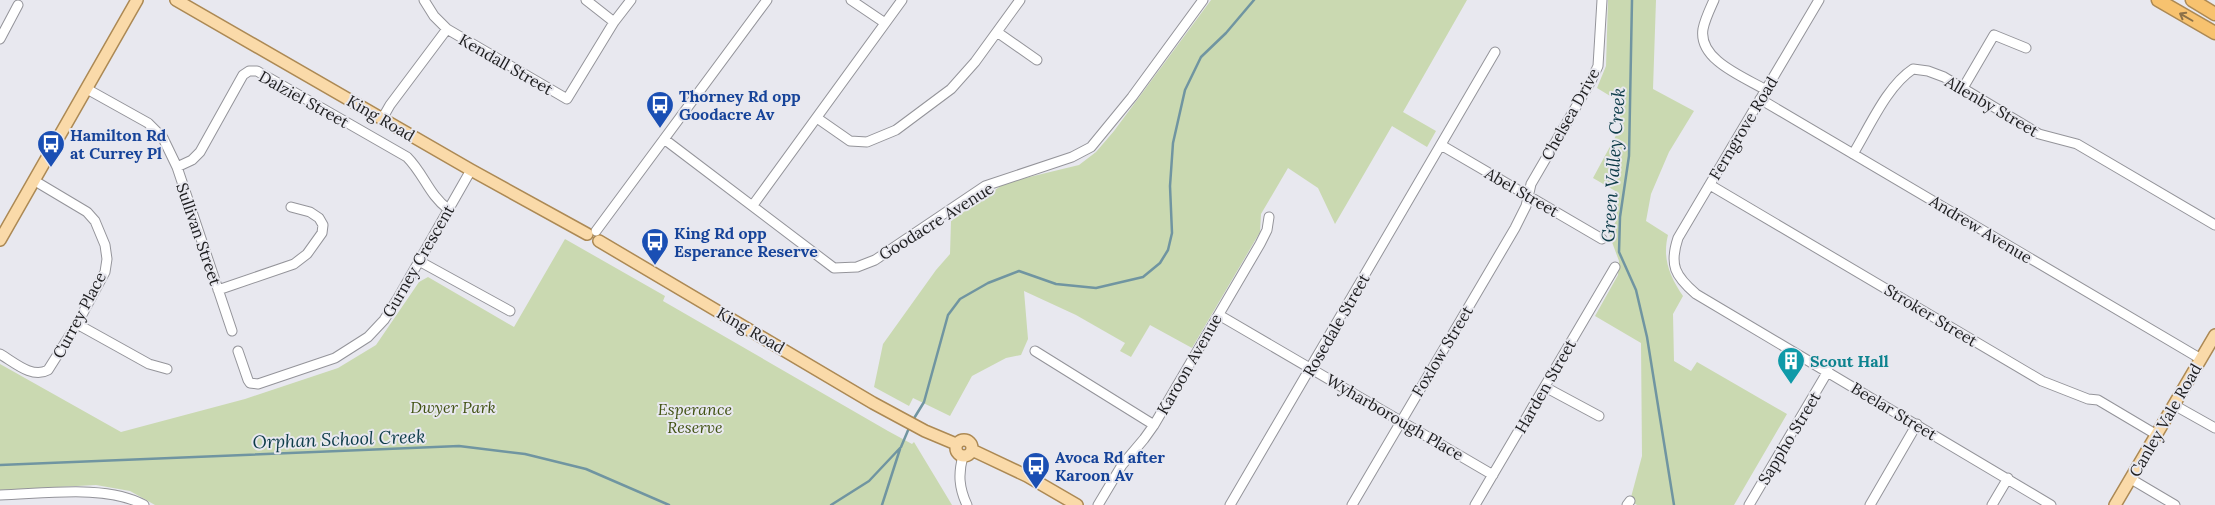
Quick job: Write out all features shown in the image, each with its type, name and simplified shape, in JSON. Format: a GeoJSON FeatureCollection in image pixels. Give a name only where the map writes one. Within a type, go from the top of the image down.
{"type":"FeatureCollection","features":[{"type":"Feature","properties":{"kind":"highway"},"geometry":{"type":"LineString","coordinates":[[2158,0],[2215,33]]}},
{"type":"Feature","properties":{"kind":"highway"},"geometry":{"type":"LineString","coordinates":[[2192,0],[2215,14]]}},
{"type":"Feature","properties":{"kind":"main road"},"geometry":{"type":"LineString","coordinates":[[0,240],[137,0]]}},
{"type":"Feature","properties":{"kind":"main road","name":"King Road"},"geometry":{"type":"LineString","coordinates":[[176,0],[471,170],[594,235],[924,431],[956,444],[960,440],[968,440],[972,445],[967,453]]}},
{"type":"Feature","properties":{"kind":"main road","name":"Canley Vale Road"},"geometry":{"type":"LineString","coordinates":[[2116,505],[2215,335]]}},
{"type":"Feature","properties":{"kind":"main road"},"geometry":{"type":"LineString","coordinates":[[967,453],[1027,476],[1077,505]]}},
{"type":"Feature","properties":{"kind":"street"},"geometry":{"type":"LineString","coordinates":[[382,119],[447,29],[434,16],[424,0]]}},
{"type":"Feature","properties":{"kind":"street"},"geometry":{"type":"LineString","coordinates":[[586,0],[614,22]]}},
{"type":"Feature","properties":{"kind":"street","name":"Kendall Street"},"geometry":{"type":"LineString","coordinates":[[447,29],[567,99],[614,22],[630,0]]}},
{"type":"Feature","properties":{"kind":"street"},"geometry":{"type":"LineString","coordinates":[[851,0],[885,23]]}},
{"type":"Feature","properties":{"kind":"street"},"geometry":{"type":"LineString","coordinates":[[754,205],[902,0]]}},
{"type":"Feature","properties":{"kind":"street"},"geometry":{"type":"LineString","coordinates":[[817,118],[850,141],[867,142],[896,130],[951,89],[975,62],[1020,0]]}},
{"type":"Feature","properties":{"kind":"street","name":"Goodacre Avenue"},"geometry":{"type":"LineString","coordinates":[[664,139],[754,205],[834,268],[857,267],[875,260],[985,186],[1072,157],[1091,147],[1132,98],[1203,0]]}},
{"type":"Feature","properties":{"kind":"street","name":"Chelsea Drive"},"geometry":{"type":"LineString","coordinates":[[1528,196],[1531,184],[1592,81],[1598,66],[1602,0]]}},
{"type":"Feature","properties":{"kind":"street"},"geometry":{"type":"LineString","coordinates":[[1714,0],[1703,30],[1704,42],[1709,54],[1766,90]]}},
{"type":"Feature","properties":{"kind":"street","name":"Ferngrove Road"},"geometry":{"type":"LineString","coordinates":[[1673,259],[1678,238],[1819,0]]}},
{"type":"Feature","properties":{"kind":"street"},"geometry":{"type":"LineString","coordinates":[[594,235],[766,1]]}},
{"type":"Feature","properties":{"kind":"street"},"geometry":{"type":"LineString","coordinates":[[0,39],[18,5]]}},
{"type":"Feature","properties":{"kind":"street"},"geometry":{"type":"LineString","coordinates":[[997,32],[1037,60]]}},
{"type":"Feature","properties":{"kind":"street"},"geometry":{"type":"LineString","coordinates":[[1963,88],[1994,35],[2026,48]]}},
{"type":"Feature","properties":{"kind":"street","name":"Rosedale Street"},"geometry":{"type":"LineString","coordinates":[[1230,505],[1495,52]]}},
{"type":"Feature","properties":{"kind":"street","name":"Allenby Street"},"geometry":{"type":"LineString","coordinates":[[1853,154],[1893,87],[1913,68],[1928,71],[1963,88],[2039,134],[2077,144],[2215,225]]}},
{"type":"Feature","properties":{"kind":"street","name":"Dalziel Street"},"geometry":{"type":"LineString","coordinates":[[177,167],[192,160],[200,152],[243,75],[249,71],[257,71],[407,157],[418,168],[436,200],[448,209]]}},
{"type":"Feature","properties":{"kind":"street","name":"Sullivan Street"},"geometry":{"type":"LineString","coordinates":[[87,89],[148,123],[163,138],[177,167],[232,331]]}},
{"type":"Feature","properties":{"kind":"street","name":"Andrew Avenue"},"geometry":{"type":"LineString","coordinates":[[1760,99],[2201,359]]}},
{"type":"Feature","properties":{"kind":"street","name":"Abel Street"},"geometry":{"type":"LineString","coordinates":[[1441,145],[1602,239]]}},
{"type":"Feature","properties":{"kind":"street","name":"Gurney Crescent"},"geometry":{"type":"LineString","coordinates":[[238,350],[248,380],[254,384],[335,358],[362,342],[384,320],[471,170]]}},
{"type":"Feature","properties":{"kind":"street","name":"Currey Place"},"geometry":{"type":"LineString","coordinates":[[0,354],[32,372],[44,372],[51,366],[77,324],[105,272],[107,259],[105,245],[95,221],[87,212],[35,181]]}},
{"type":"Feature","properties":{"kind":"street","name":"Stroker Street"},"geometry":{"type":"LineString","coordinates":[[1710,185],[2042,381],[2088,399],[2098,400],[2157,434]]}},
{"type":"Feature","properties":{"kind":"street","name":"Foxlow Street"},"geometry":{"type":"LineString","coordinates":[[1352,505],[1515,228],[1526,206],[1528,196]]}},
{"type":"Feature","properties":{"kind":"street"},"geometry":{"type":"LineString","coordinates":[[218,290],[294,264],[307,254],[322,232],[323,225],[319,218],[310,212],[291,207]]}},
{"type":"Feature","properties":{"kind":"street","name":"Karoon Avenue"},"geometry":{"type":"LineString","coordinates":[[1098,505],[1122,465],[1154,425],[1260,244],[1267,230],[1269,217]]}},
{"type":"Feature","properties":{"kind":"street","name":"Beelar Street"},"geometry":{"type":"LineString","coordinates":[[1673,259],[1676,274],[1696,294],[2051,505]]}},
{"type":"Feature","properties":{"kind":"street"},"geometry":{"type":"LineString","coordinates":[[420,260],[510,311]]}},
{"type":"Feature","properties":{"kind":"street","name":"Harden Street"},"geometry":{"type":"LineString","coordinates":[[1475,505],[1615,267]]}},
{"type":"Feature","properties":{"kind":"street","name":"Wyharborough Place"},"geometry":{"type":"LineString","coordinates":[[1219,315],[1493,475]]}},
{"type":"Feature","properties":{"kind":"street"},"geometry":{"type":"LineString","coordinates":[[77,324],[149,364],[167,369]]}},
{"type":"Feature","properties":{"kind":"street"},"geometry":{"type":"LineString","coordinates":[[1035,351],[1154,425]]}},
{"type":"Feature","properties":{"kind":"street","name":"Sappho Street"},"geometry":{"type":"LineString","coordinates":[[1749,505],[1828,371]]}},
{"type":"Feature","properties":{"kind":"street"},"geometry":{"type":"LineString","coordinates":[[1545,386],[1599,416]]}},
{"type":"Feature","properties":{"kind":"street"},"geometry":{"type":"LineString","coordinates":[[2174,405],[2215,428]]}},
{"type":"Feature","properties":{"kind":"street"},"geometry":{"type":"LineString","coordinates":[[1870,505],[1917,424]]}},
{"type":"Feature","properties":{"kind":"street"},"geometry":{"type":"LineString","coordinates":[[967,453],[959,469],[960,488],[967,505]]}},
{"type":"Feature","properties":{"kind":"street"},"geometry":{"type":"LineString","coordinates":[[1992,505],[2008,478]]}},
{"type":"Feature","properties":{"kind":"street"},"geometry":{"type":"LineString","coordinates":[[2131,479],[2175,505]]}},
{"type":"Feature","properties":{"kind":"street"},"geometry":{"type":"LineString","coordinates":[[0,495],[102,492],[124,496],[144,505]]}},
{"type":"Feature","properties":{"kind":"green space"},"geometry":{"type":"Polygon","coordinates":[[[1211,0],[1467,0],[1403,112],[1436,131],[1427,147],[1392,126],[1335,224],[1318,188],[1288,168],[1261,214],[1260,232],[1192,348],[1150,325],[1131,357],[1120,351],[1125,343],[1076,315],[1024,291],[1028,339],[1021,355],[1006,358],[972,376],[950,416],[913,398],[909,406],[874,387],[883,344],[936,270],[950,254],[951,221],[1005,183],[1079,165],[1096,152],[1114,131],[1211,0]]]}},
{"type":"Feature","properties":{"kind":"green space"},"geometry":{"type":"Polygon","coordinates":[[[1608,0],[1656,0],[1653,89],[1694,111],[1669,152],[1651,194],[1646,221],[1668,235],[1666,252],[1668,267],[1674,282],[1683,296],[1673,314],[1674,361],[1691,371],[1697,362],[1787,414],[1734,505],[1637,505],[1630,501],[1642,456],[1641,343],[1595,316],[1618,275],[1619,261],[1609,234],[1616,221],[1617,192],[1593,178],[1620,128],[1620,102],[1597,88],[1606,66],[1608,0]]]}},
{"type":"Feature","properties":{"kind":"green space","name":"Dwyer Park"},"geometry":{"type":"Polygon","coordinates":[[[565,239],[665,296],[663,301],[888,431],[912,444],[914,442],[952,505],[155,505],[130,491],[96,485],[0,490],[0,364],[121,432],[245,399],[338,368],[376,345],[419,282],[428,277],[514,327],[565,239]]]}},
{"type":"Feature","properties":{"kind":"waterway","name":"Orphan School Creek"},"geometry":{"type":"LineString","coordinates":[[913,420],[924,402],[948,315],[960,299],[988,283],[1019,271],[1056,284],[1096,288],[1143,277],[1160,263],[1168,250],[1172,233],[1170,186],[1173,143],[1185,90],[1201,57],[1226,33],[1254,0]]}},
{"type":"Feature","properties":{"kind":"waterway","name":"Green Valley Creek"},"geometry":{"type":"LineString","coordinates":[[1632,0],[1629,156],[1620,217],[1619,252],[1636,290],[1647,337],[1674,505]]}},
{"type":"Feature","properties":{"kind":"waterway","name":"Orphan School Creek"},"geometry":{"type":"LineString","coordinates":[[831,505],[869,481],[901,447],[909,428]]}},
{"type":"Feature","properties":{"kind":"waterway","name":"Orphan School Creek"},"geometry":{"type":"LineString","coordinates":[[0,465],[459,446],[525,454],[586,469],[669,505]]}},
{"type":"Feature","properties":{"kind":"waterway"},"geometry":{"type":"LineString","coordinates":[[882,505],[900,449]]}},
{"type":"Feature","properties":{"kind":"place","name":"Thorney Rd opp Goodacre Av"},"geometry":{"type":"Point","coordinates":[660,129]}},
{"type":"Feature","properties":{"kind":"place","name":"Hamilton Rd at Currey Pl"},"geometry":{"type":"Point","coordinates":[51,168]}},
{"type":"Feature","properties":{"kind":"place","name":"King Rd opp Esperance Reserve"},"geometry":{"type":"Point","coordinates":[655,266]}},
{"type":"Feature","properties":{"kind":"place","name":"Scout Hall"},"geometry":{"type":"Point","coordinates":[1791,385]}},
{"type":"Feature","properties":{"kind":"place","name":"Avoca Rd after Karoon Av"},"geometry":{"type":"Point","coordinates":[1036,490]}},
{"type":"Feature","properties":{"kind":"park label","name":"Esperance Reserve"},"geometry":{"type":"Point","coordinates":[695,418]}}]}
